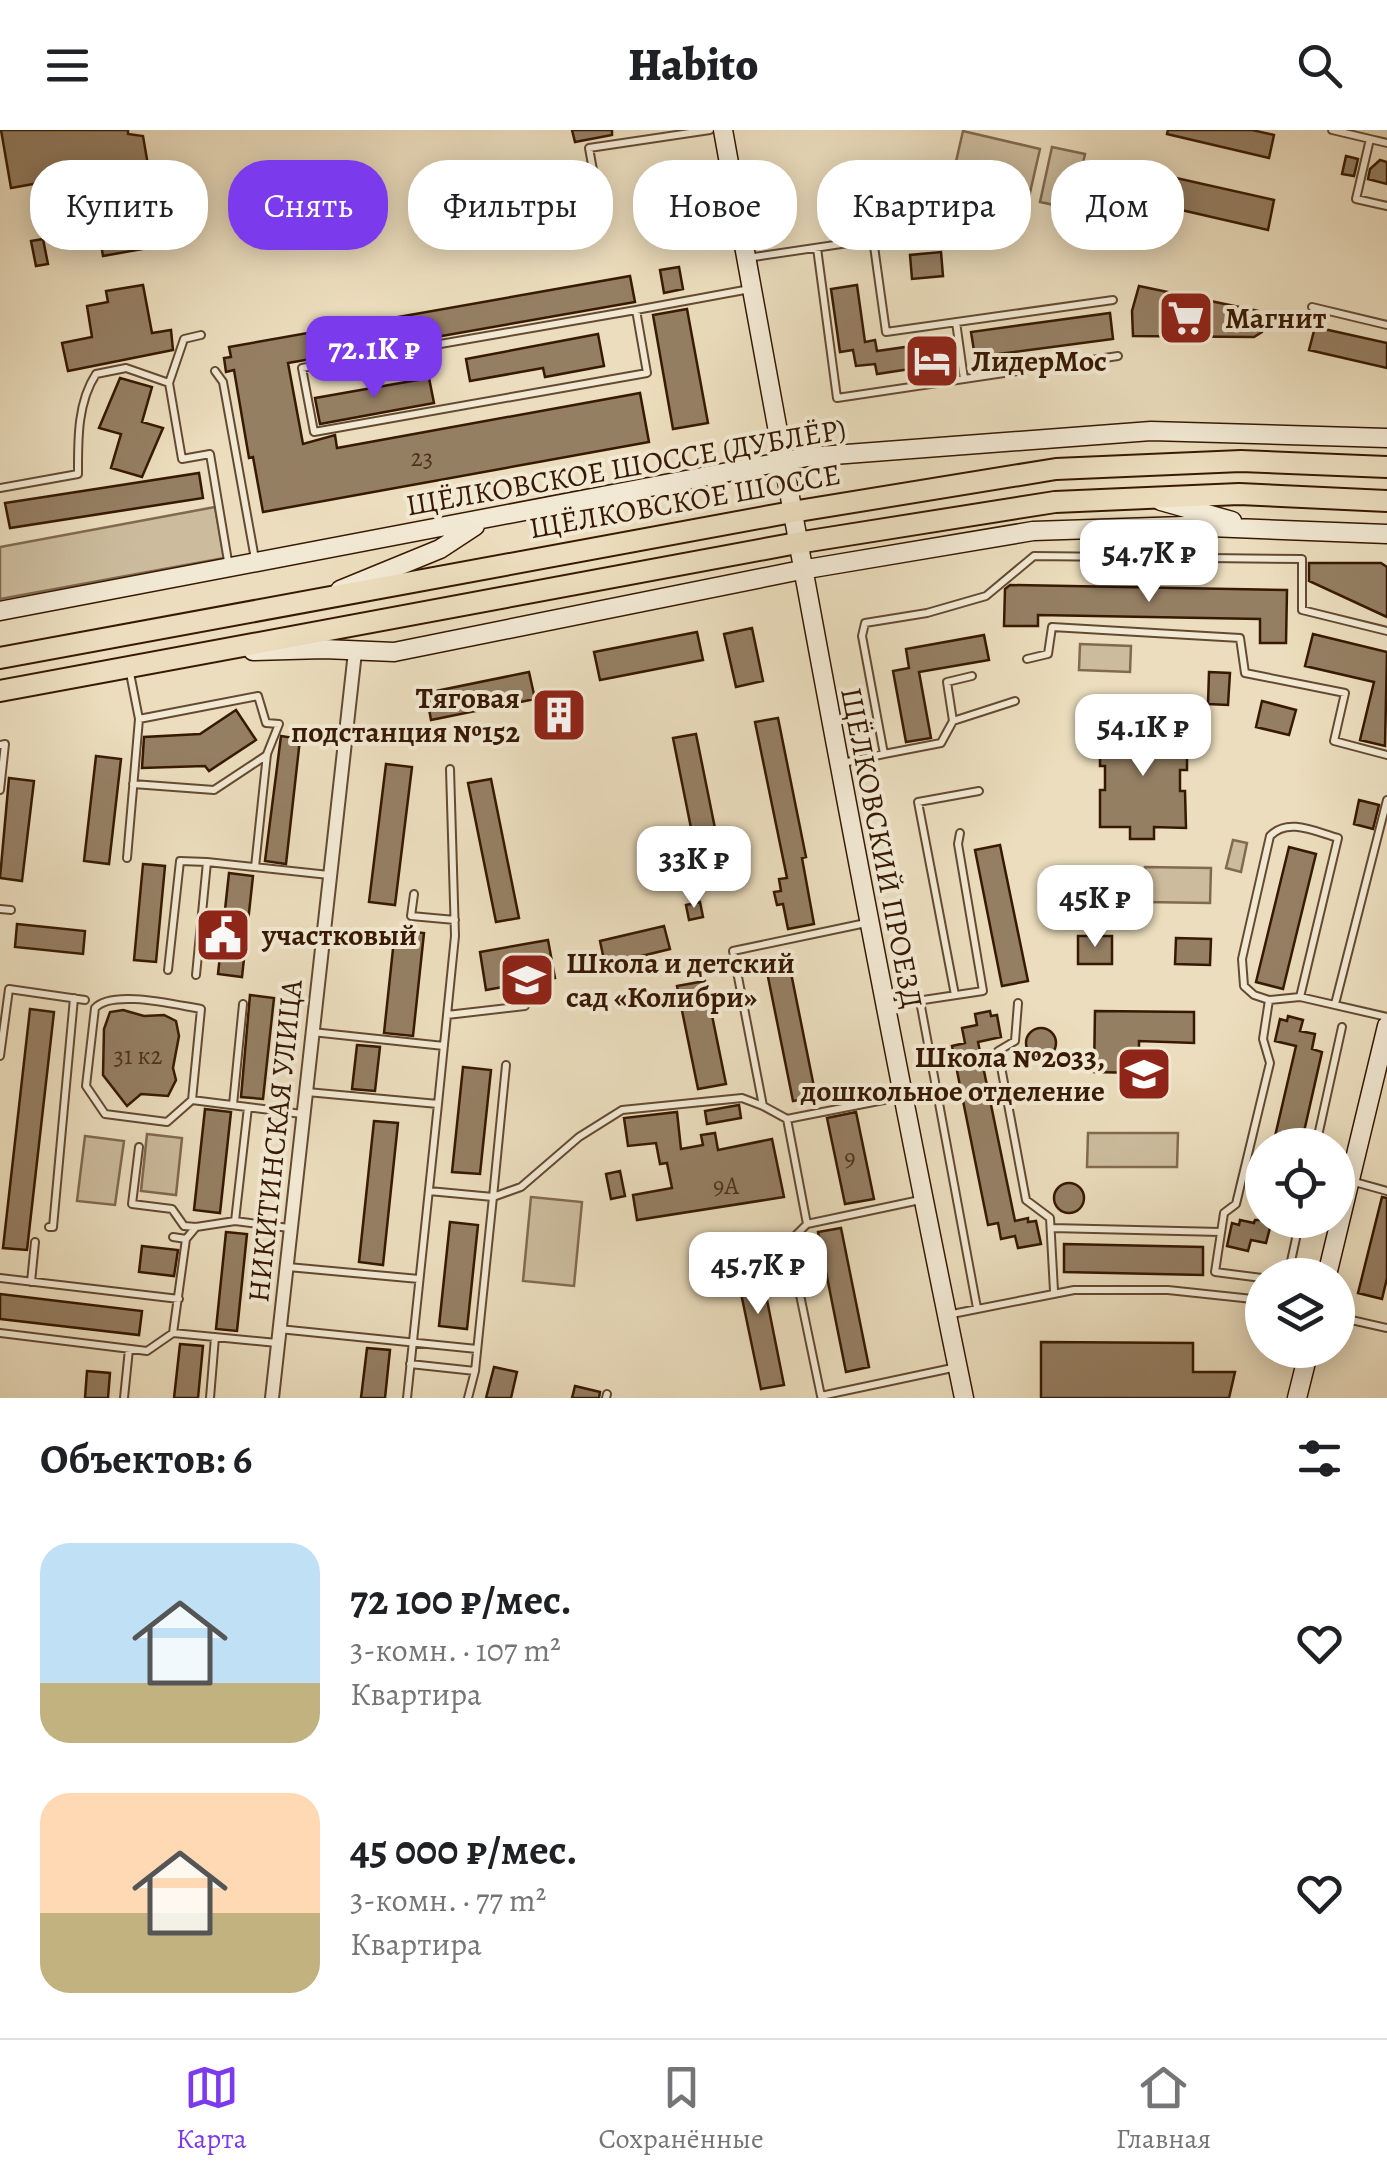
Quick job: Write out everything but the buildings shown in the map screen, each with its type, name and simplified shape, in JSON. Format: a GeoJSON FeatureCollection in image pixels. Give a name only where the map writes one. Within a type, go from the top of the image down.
{"type":"FeatureCollection","features":[{"type":"Feature","properties":{"kind":"main road","name":"ЩЁЛКОВСКОЕ ШОССЕ"},"geometry":{"type":"LineString","coordinates":[[0,658],[792,512],[1056,469],[1241,460],[1387,467]]}},
{"type":"Feature","properties":{"kind":"main road","name":"ЩЁЛКОВСКОЕ ШОССЕ"},"geometry":{"type":"LineString","coordinates":[[0,690],[796,544],[1056,502],[1239,494],[1387,501]]}},
{"type":"Feature","properties":{"kind":"street","name":"ЩЁЛКОВСКИЙ ПРОЕЗД"},"geometry":{"type":"LineString","coordinates":[[723,130],[837,764],[921,1200],[964,1398]]}},
{"type":"Feature","properties":{"kind":"street","name":"ЩЁЛКОВСКОЕ ШОССЕ (ДУБЛЁР)"},"geometry":{"type":"LineString","coordinates":[[0,611],[782,460],[1152,431],[1387,438]]}},
{"type":"Feature","properties":{"kind":"street"},"geometry":{"type":"LineString","coordinates":[[1146,496],[1256,528]]}},
{"type":"Feature","properties":{"kind":"street"},"geometry":{"type":"LineString","coordinates":[[321,598],[440,548],[484,520]]}},
{"type":"Feature","properties":{"kind":"street"},"geometry":{"type":"LineString","coordinates":[[203,654],[324,649],[394,652],[801,570],[1033,531],[1256,528],[1387,534]]}},
{"type":"Feature","properties":{"kind":"street","name":"НИКИТИНСКАЯ УЛИЦА"},"geometry":{"type":"LineString","coordinates":[[272,1398],[355,652]]}},
{"type":"Feature","properties":{"kind":"street"},"geometry":{"type":"LineString","coordinates":[[1355,1160],[1387,1026]]}},
{"type":"Feature","properties":{"kind":"street"},"geometry":{"type":"LineString","coordinates":[[1297,1398],[1304,1368]]}},
{"type":"Feature","properties":{"kind":"lane"},"geometry":{"type":"LineString","coordinates":[[591,160],[588,148],[710,130]]}},
{"type":"Feature","properties":{"kind":"lane"},"geometry":{"type":"LineString","coordinates":[[1332,130],[1387,143]]}},
{"type":"Feature","properties":{"kind":"lane"},"geometry":{"type":"LineString","coordinates":[[1370,138],[1356,198],[1387,206]]}},
{"type":"Feature","properties":{"kind":"lane"},"geometry":{"type":"LineString","coordinates":[[746,258],[817,248]]}},
{"type":"Feature","properties":{"kind":"lane"},"geometry":{"type":"LineString","coordinates":[[817,250],[837,398],[1118,356]]}},
{"type":"Feature","properties":{"kind":"lane"},"geometry":{"type":"LineString","coordinates":[[875,250],[886,332],[1113,300]]}},
{"type":"Feature","properties":{"kind":"lane"},"geometry":{"type":"LineString","coordinates":[[636,310],[647,373],[314,432],[302,368],[752,289]]}},
{"type":"Feature","properties":{"kind":"lane"},"geometry":{"type":"LineString","coordinates":[[1312,307],[1387,325]]}},
{"type":"Feature","properties":{"kind":"lane"},"geometry":{"type":"LineString","coordinates":[[956,322],[964,379]]}},
{"type":"Feature","properties":{"kind":"lane"},"geometry":{"type":"LineString","coordinates":[[201,335],[184,339],[169,383],[182,459],[210,454],[230,568]]}},
{"type":"Feature","properties":{"kind":"lane"},"geometry":{"type":"LineString","coordinates":[[0,488],[78,474],[78,428],[89,385],[96,374],[126,368],[169,383]]}},
{"type":"Feature","properties":{"kind":"lane"},"geometry":{"type":"LineString","coordinates":[[215,371],[223,382],[256,564]]}},
{"type":"Feature","properties":{"kind":"lane"},"geometry":{"type":"LineString","coordinates":[[884,754],[862,636],[865,623],[927,613],[986,596],[1034,556],[1302,559],[1302,610],[1387,631]]}},
{"type":"Feature","properties":{"kind":"lane"},"geometry":{"type":"LineString","coordinates":[[1027,659],[1048,654],[1052,628],[1240,638],[1244,673],[1346,694],[1334,741],[1387,755]]}},
{"type":"Feature","properties":{"kind":"lane"},"geometry":{"type":"LineString","coordinates":[[127,858],[139,719],[129,667]]}},
{"type":"Feature","properties":{"kind":"lane"},"geometry":{"type":"LineString","coordinates":[[954,722],[947,682],[972,676]]}},
{"type":"Feature","properties":{"kind":"lane"},"geometry":{"type":"LineString","coordinates":[[139,719],[258,696],[266,723],[280,724],[267,754],[256,867]]}},
{"type":"Feature","properties":{"kind":"lane"},"geometry":{"type":"LineString","coordinates":[[837,764],[941,743],[954,722],[1015,701]]}},
{"type":"Feature","properties":{"kind":"lane"},"geometry":{"type":"LineString","coordinates":[[0,745],[6,744],[0,790]]}},
{"type":"Feature","properties":{"kind":"lane"},"geometry":{"type":"LineString","coordinates":[[134,784],[214,790],[267,754]]}},
{"type":"Feature","properties":{"kind":"lane"},"geometry":{"type":"LineString","coordinates":[[407,1398],[455,920],[450,769]]}},
{"type":"Feature","properties":{"kind":"lane"},"geometry":{"type":"LineString","coordinates":[[955,995],[918,802],[979,791]]}},
{"type":"Feature","properties":{"kind":"lane"},"geometry":{"type":"LineString","coordinates":[[1335,1004],[1387,800]]}},
{"type":"Feature","properties":{"kind":"lane"},"geometry":{"type":"LineString","coordinates":[[1300,997],[1338,838],[1290,826],[1278,828],[1270,836],[1242,959],[1244,986],[1268,1000],[1300,997],[1387,1016]]}},
{"type":"Feature","properties":{"kind":"lane"},"geometry":{"type":"LineString","coordinates":[[884,1006],[983,992],[958,844],[960,833]]}},
{"type":"Feature","properties":{"kind":"lane"},"geometry":{"type":"LineString","coordinates":[[168,970],[180,861],[330,876]]}},
{"type":"Feature","properties":{"kind":"lane"},"geometry":{"type":"LineString","coordinates":[[196,975],[207,862]]}},
{"type":"Feature","properties":{"kind":"lane"},"geometry":{"type":"LineString","coordinates":[[414,894],[411,916],[455,920]]}},
{"type":"Feature","properties":{"kind":"lane"},"geometry":{"type":"LineString","coordinates":[[0,909],[11,910]]}},
{"type":"Feature","properties":{"kind":"lane"},"geometry":{"type":"LineString","coordinates":[[763,1106],[733,951],[868,923]]}},
{"type":"Feature","properties":{"kind":"lane"},"geometry":{"type":"LineString","coordinates":[[0,984],[85,1000]]}},
{"type":"Feature","properties":{"kind":"lane"},"geometry":{"type":"LineString","coordinates":[[0,1056],[9,988]]}},
{"type":"Feature","properties":{"kind":"lane"},"geometry":{"type":"LineString","coordinates":[[49,1227],[53,1227],[74,998]]}},
{"type":"Feature","properties":{"kind":"lane"},"geometry":{"type":"LineString","coordinates":[[192,1100],[201,1009],[114,998],[99,1002],[86,1086],[105,1114],[166,1122],[192,1100],[303,1114]]}},
{"type":"Feature","properties":{"kind":"lane"},"geometry":{"type":"LineString","coordinates":[[1245,1276],[1215,1272],[1224,1214],[1236,1204],[1270,1062],[1263,1040],[1268,1000]]}},
{"type":"Feature","properties":{"kind":"lane"},"geometry":{"type":"LineString","coordinates":[[920,1001],[977,1308]]}},
{"type":"Feature","properties":{"kind":"lane"},"geometry":{"type":"LineString","coordinates":[[1018,1003],[1015,1041],[998,1051],[1026,1200],[1050,1218],[1054,1291]]}},
{"type":"Feature","properties":{"kind":"lane"},"geometry":{"type":"LineString","coordinates":[[233,1105],[243,1004]]}},
{"type":"Feature","properties":{"kind":"lane"},"geometry":{"type":"LineString","coordinates":[[447,1015],[525,1006]]}},
{"type":"Feature","properties":{"kind":"lane"},"geometry":{"type":"LineString","coordinates":[[1320,1128],[1342,1028]]}},
{"type":"Feature","properties":{"kind":"lane"},"geometry":{"type":"LineString","coordinates":[[312,1032],[444,1046]]}},
{"type":"Feature","properties":{"kind":"lane"},"geometry":{"type":"LineString","coordinates":[[468,1398],[475,1371],[506,1064]]}},
{"type":"Feature","properties":{"kind":"lane"},"geometry":{"type":"LineString","coordinates":[[306,1092],[438,1104]]}},
{"type":"Feature","properties":{"kind":"lane"},"geometry":{"type":"LineString","coordinates":[[429,1191],[493,1197],[522,1187],[579,1137],[622,1110],[742,1098],[787,1119],[901,1097]]}},
{"type":"Feature","properties":{"kind":"lane"},"geometry":{"type":"LineString","coordinates":[[235,1221],[248,1107]]}},
{"type":"Feature","properties":{"kind":"lane"},"geometry":{"type":"LineString","coordinates":[[787,1119],[807,1224]]}},
{"type":"Feature","properties":{"kind":"lane"},"geometry":{"type":"LineString","coordinates":[[139,1147],[132,1204],[172,1209],[184,1226],[235,1221],[291,1228]]}},
{"type":"Feature","properties":{"kind":"lane"},"geometry":{"type":"LineString","coordinates":[[1355,1182],[1387,1190]]}},
{"type":"Feature","properties":{"kind":"lane"},"geometry":{"type":"LineString","coordinates":[[921,1200],[807,1224],[788,1242],[820,1396],[958,1367]]}},
{"type":"Feature","properties":{"kind":"lane"},"geometry":{"type":"LineString","coordinates":[[173,1333],[186,1239],[196,1227]]}},
{"type":"Feature","properties":{"kind":"lane"},"geometry":{"type":"LineString","coordinates":[[1050,1228],[1221,1232]]}},
{"type":"Feature","properties":{"kind":"lane"},"geometry":{"type":"LineString","coordinates":[[173,1237],[186,1239]]}},
{"type":"Feature","properties":{"kind":"lane"},"geometry":{"type":"LineString","coordinates":[[30,1282],[35,1242]]}},
{"type":"Feature","properties":{"kind":"lane"},"geometry":{"type":"LineString","coordinates":[[286,1267],[419,1279]]}},
{"type":"Feature","properties":{"kind":"lane"},"geometry":{"type":"LineString","coordinates":[[0,1278],[179,1299]]}},
{"type":"Feature","properties":{"kind":"lane"},"geometry":{"type":"LineString","coordinates":[[946,1315],[1054,1291],[1168,1290],[1245,1298]]}},
{"type":"Feature","properties":{"kind":"lane"},"geometry":{"type":"LineString","coordinates":[[1355,1320],[1387,1328]]}},
{"type":"Feature","properties":{"kind":"lane"},"geometry":{"type":"LineString","coordinates":[[0,1334],[147,1351],[173,1333],[412,1342],[477,1349]]}},
{"type":"Feature","properties":{"kind":"lane"},"geometry":{"type":"LineString","coordinates":[[210,1398],[216,1337]]}},
{"type":"Feature","properties":{"kind":"lane"},"geometry":{"type":"LineString","coordinates":[[124,1398],[129,1349]]}},
{"type":"Feature","properties":{"kind":"lane"},"geometry":{"type":"LineString","coordinates":[[410,1364],[475,1371]]}},
{"type":"Feature","properties":{"kind":"lane"},"geometry":{"type":"LineString","coordinates":[[866,1386],[868,1398]]}},
{"type":"Feature","properties":{"kind":"shaded area"},"geometry":{"type":"Polygon","coordinates":[[[963,131],[1040,149],[1031,188],[1031,160],[956,160],[963,131]]]}},
{"type":"Feature","properties":{"kind":"shaded area"},"geometry":{"type":"Polygon","coordinates":[[[1052,147],[1085,154],[1084,160],[1051,160],[1051,204],[1040,202],[1052,147]]]}},
{"type":"Feature","properties":{"kind":"shaded area"},"geometry":{"type":"Polygon","coordinates":[[[215,507],[224,558],[0,599],[0,547],[215,507]]]}},
{"type":"Feature","properties":{"kind":"shaded area"},"geometry":{"type":"Polygon","coordinates":[[[1080,644],[1131,646],[1130,672],[1079,670],[1080,644]]]}},
{"type":"Feature","properties":{"kind":"shaded area"},"geometry":{"type":"Polygon","coordinates":[[[1233,840],[1247,843],[1241,872],[1226,868],[1233,840]]]}},
{"type":"Feature","properties":{"kind":"shaded area"},"geometry":{"type":"Polygon","coordinates":[[[1145,867],[1211,868],[1210,903],[1145,902],[1145,867]]]}},
{"type":"Feature","properties":{"kind":"shaded area"},"geometry":{"type":"Polygon","coordinates":[[[1088,1133],[1178,1133],[1177,1167],[1087,1167],[1088,1133]]]}},
{"type":"Feature","properties":{"kind":"shaded area"},"geometry":{"type":"Polygon","coordinates":[[[147,1134],[182,1138],[176,1195],[141,1191],[147,1134]]]}},
{"type":"Feature","properties":{"kind":"shaded area"},"geometry":{"type":"Polygon","coordinates":[[[85,1136],[124,1141],[115,1205],[77,1201],[85,1136]]]}},
{"type":"Feature","properties":{"kind":"shaded area"},"geometry":{"type":"Polygon","coordinates":[[[531,1197],[582,1202],[574,1286],[523,1281],[531,1197]]]}},
{"type":"Feature","properties":{"kind":"place","name":"Магнит"},"geometry":{"type":"Point","coordinates":[1186,318]}},
{"type":"Feature","properties":{"kind":"place","name":"ЛидерМос"},"geometry":{"type":"Point","coordinates":[932,361]}},
{"type":"Feature","properties":{"kind":"place","name":"Тяговая подстанция №152"},"geometry":{"type":"Point","coordinates":[559,715]}},
{"type":"Feature","properties":{"kind":"place","name":"участковый"},"geometry":{"type":"Point","coordinates":[223,935]}},
{"type":"Feature","properties":{"kind":"place","name":"Школа и детский сад «Колибри»"},"geometry":{"type":"Point","coordinates":[527,980]}},
{"type":"Feature","properties":{"kind":"place","name":"Школа №2033, дошкольное отделение"},"geometry":{"type":"Point","coordinates":[1144,1074]}}]}
